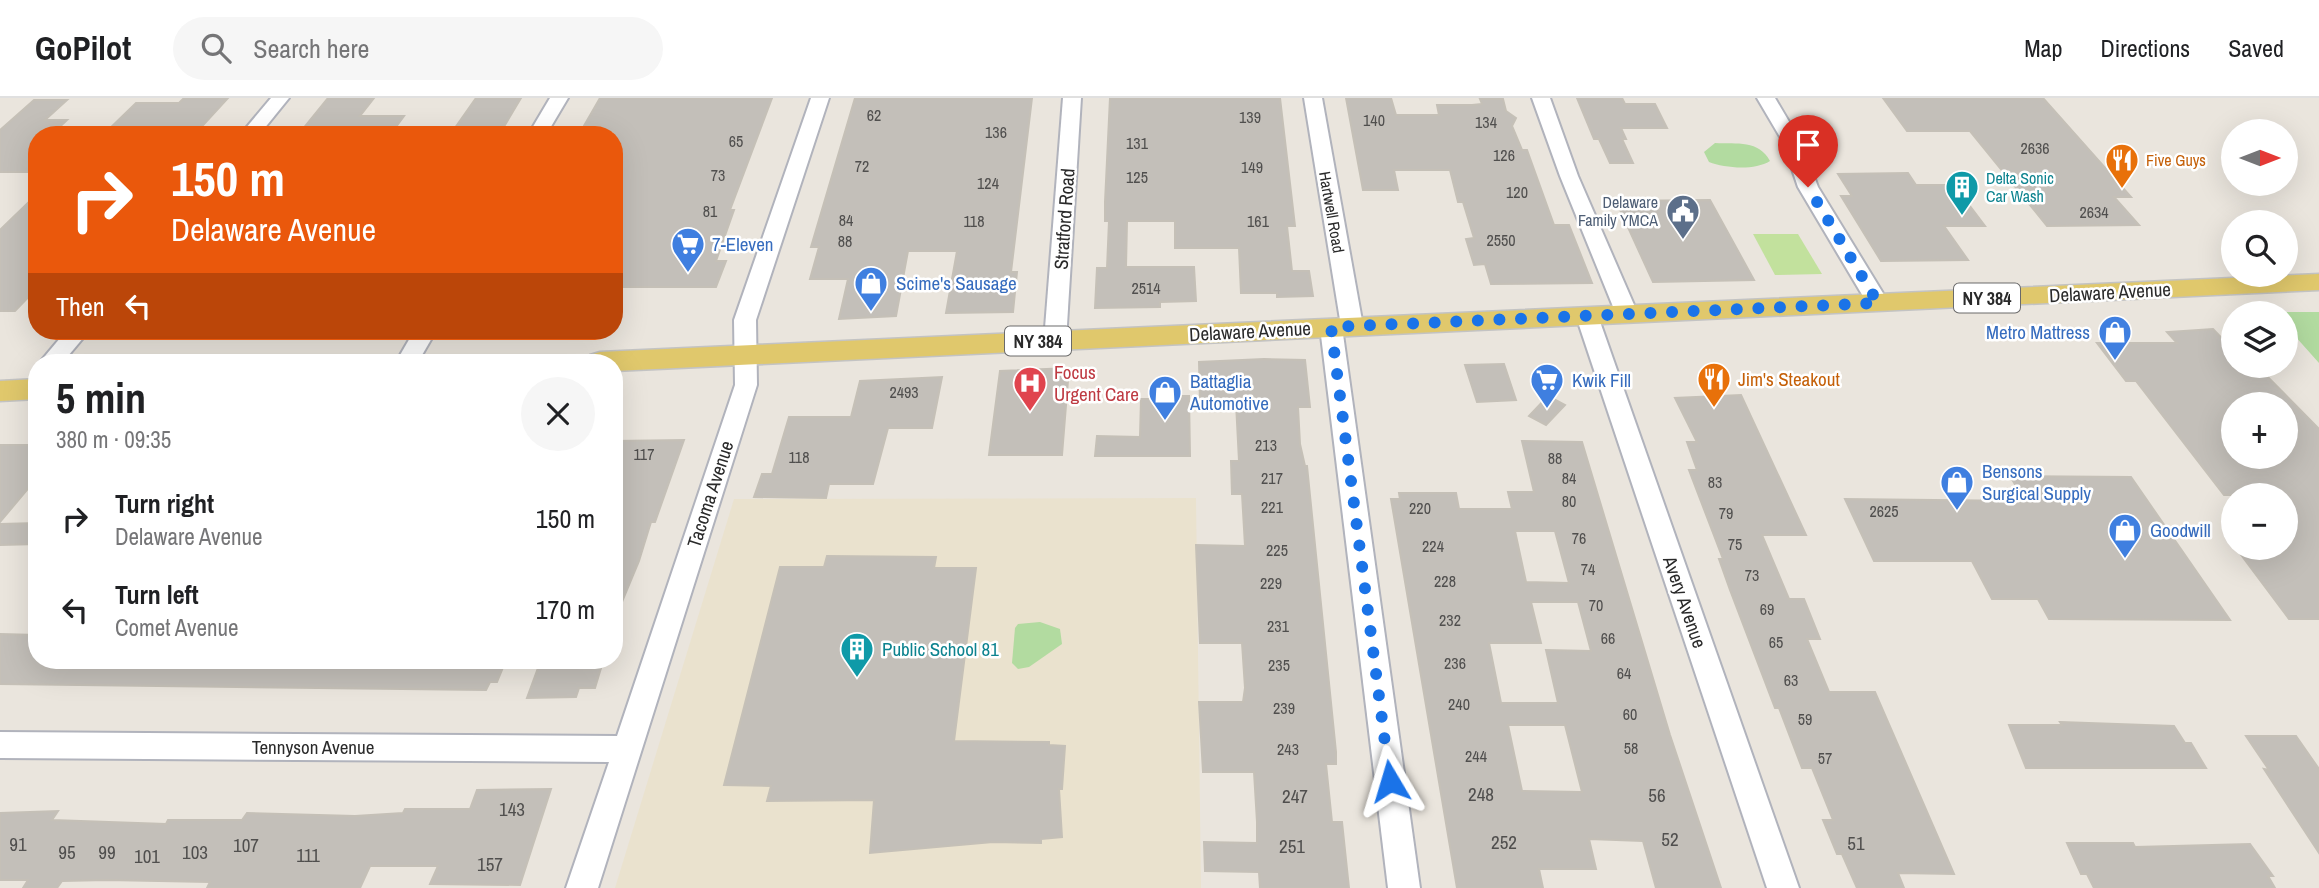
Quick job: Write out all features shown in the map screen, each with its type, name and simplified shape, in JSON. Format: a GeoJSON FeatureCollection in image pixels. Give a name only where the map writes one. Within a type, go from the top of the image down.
{"type":"FeatureCollection","features":[{"type":"Feature","properties":{"kind":"main road","name":"Delaware Avenue"},"geometry":{"type":"LineString","coordinates":[[623,361],[2319,282]]}},
{"type":"Feature","properties":{"kind":"street"},"geometry":{"type":"LineString","coordinates":[[256,126],[281,98]]}},
{"type":"Feature","properties":{"kind":"street"},"geometry":{"type":"LineString","coordinates":[[542,126],[559,98]]}},
{"type":"Feature","properties":{"kind":"street","name":"Tacoma Avenue"},"geometry":{"type":"LineString","coordinates":[[582,888],[746,385],[746,320],[820,98]]}},
{"type":"Feature","properties":{"kind":"street","name":"Stratford Road"},"geometry":{"type":"LineString","coordinates":[[1055,341],[1072,98]]}},
{"type":"Feature","properties":{"kind":"street","name":"Hartwell Road"},"geometry":{"type":"LineString","coordinates":[[1313,98],[1404,888]]}},
{"type":"Feature","properties":{"kind":"street"},"geometry":{"type":"LineString","coordinates":[[1541,98],[1570,172],[1569,176],[1627,314]]}},
{"type":"Feature","properties":{"kind":"street"},"geometry":{"type":"LineString","coordinates":[[1766,98],[1792,142],[1808,187],[1878,303]]}},
{"type":"Feature","properties":{"kind":"street","name":"Avery Avenue"},"geometry":{"type":"LineString","coordinates":[[1587,316],[1783,888]]}},
{"type":"Feature","properties":{"kind":"street"},"geometry":{"type":"LineString","coordinates":[[58,354],[70,340]]}},
{"type":"Feature","properties":{"kind":"street","name":"Tennyson Avenue"},"geometry":{"type":"LineString","coordinates":[[0,745],[626,748]]}},
{"type":"Feature","properties":{"kind":"shaded area"},"geometry":{"type":"Polygon","coordinates":[[[1196,498],[1201,888],[615,888],[734,499],[1196,498]]]}},
{"type":"Feature","properties":{"kind":"green space"},"geometry":{"type":"Polygon","coordinates":[[[1715,143],[1754,146],[1770,161],[1756,166],[1740,167],[1709,162],[1704,152],[1715,143]]]}},
{"type":"Feature","properties":{"kind":"green space"},"geometry":{"type":"Polygon","coordinates":[[[1753,234],[1798,234],[1822,274],[1775,275],[1753,234]]]}},
{"type":"Feature","properties":{"kind":"green space"},"geometry":{"type":"Polygon","coordinates":[[[2298,312],[2319,312],[2319,363],[2298,339],[2298,312]]]}},
{"type":"Feature","properties":{"kind":"green space"},"geometry":{"type":"Polygon","coordinates":[[[1040,622],[1060,629],[1062,644],[1029,667],[1018,669],[1012,663],[1015,628],[1018,624],[1040,622]]]}},
{"type":"Feature","properties":{"kind":"building"},"geometry":{"type":"Polygon","coordinates":[[[184,98],[228,98],[202,126],[112,126],[136,103],[179,103],[184,98]]]}},
{"type":"Feature","properties":{"kind":"building"},"geometry":{"type":"Polygon","coordinates":[[[328,98],[374,98],[360,116],[404,116],[397,126],[305,126],[328,98]]]}},
{"type":"Feature","properties":{"kind":"building"},"geometry":{"type":"Polygon","coordinates":[[[476,98],[521,98],[504,126],[456,126],[476,98]]]}},
{"type":"Feature","properties":{"kind":"building"},"geometry":{"type":"Polygon","coordinates":[[[600,98],[772,98],[730,210],[734,210],[716,261],[726,261],[716,287],[623,287],[623,126],[584,126],[600,98]]]}},
{"type":"Feature","properties":{"kind":"building"},"geometry":{"type":"Polygon","coordinates":[[[855,98],[1032,98],[1011,272],[1017,272],[1013,312],[946,313],[957,251],[908,251],[896,316],[839,319],[848,279],[810,279],[819,247],[811,247],[855,98]]]}},
{"type":"Feature","properties":{"kind":"building"},"geometry":{"type":"Polygon","coordinates":[[[1110,98],[1280,98],[1295,226],[1287,226],[1292,271],[1309,271],[1313,296],[1277,297],[1277,293],[1241,293],[1239,248],[1175,248],[1175,221],[1127,221],[1126,267],[1194,267],[1196,301],[1160,302],[1160,307],[1095,308],[1097,268],[1107,268],[1109,221],[1105,221],[1105,202],[1110,98]]]}},
{"type":"Feature","properties":{"kind":"building"},"geometry":{"type":"Polygon","coordinates":[[[1346,98],[1391,98],[1396,115],[1439,115],[1437,105],[1472,105],[1482,104],[1480,99],[1503,99],[1506,111],[1516,118],[1512,126],[1522,150],[1527,150],[1554,225],[1569,225],[1592,283],[1491,284],[1485,264],[1474,265],[1466,239],[1474,238],[1463,202],[1458,202],[1450,170],[1394,170],[1398,190],[1363,190],[1346,98]]]}},
{"type":"Feature","properties":{"kind":"building"},"geometry":{"type":"Polygon","coordinates":[[[1577,98],[1622,98],[1625,104],[1655,104],[1667,128],[1621,128],[1626,139],[1622,139],[1633,163],[1610,163],[1599,139],[1594,139],[1577,98]]]}},
{"type":"Feature","properties":{"kind":"building"},"geometry":{"type":"Polygon","coordinates":[[[1883,98],[2043,98],[2131,197],[2114,197],[2139,225],[2047,226],[1970,131],[1907,131],[1883,98]]]}},
{"type":"Feature","properties":{"kind":"building"},"geometry":{"type":"Polygon","coordinates":[[[34,100],[67,100],[45,120],[67,120],[61,126],[28,126],[28,172],[0,172],[0,130],[34,100]]]}},
{"type":"Feature","properties":{"kind":"building"},"geometry":{"type":"Polygon","coordinates":[[[1908,173],[1916,185],[1954,185],[1985,226],[1944,226],[1968,260],[1881,261],[1841,196],[1852,196],[1838,174],[1908,173]]]}},
{"type":"Feature","properties":{"kind":"building","name":"Delaware Family YMCA"},"geometry":{"type":"Polygon","coordinates":[[[1710,200],[1754,280],[1653,282],[1616,201],[1710,200]]]}},
{"type":"Feature","properties":{"kind":"building"},"geometry":{"type":"Polygon","coordinates":[[[28,203],[28,297],[15,311],[0,311],[0,230],[28,203]]]}},
{"type":"Feature","properties":{"kind":"building"},"geometry":{"type":"Polygon","coordinates":[[[2213,329],[2221,337],[2221,378],[2269,378],[2283,392],[2221,392],[2221,469],[2298,469],[2298,408],[2319,429],[2319,619],[2289,619],[2245,560],[2298,560],[2298,483],[2221,483],[2221,491],[2136,381],[2126,381],[2097,343],[2177,343],[2167,332],[2213,329]]]}},
{"type":"Feature","properties":{"kind":"building"},"geometry":{"type":"Polygon","coordinates":[[[1305,360],[1310,407],[1298,407],[1300,444],[1307,466],[1336,752],[1336,764],[1326,764],[1332,822],[1342,822],[1349,888],[1260,888],[1259,872],[1205,871],[1204,842],[1257,843],[1257,822],[1254,772],[1203,772],[1199,702],[1243,702],[1245,688],[1242,643],[1200,643],[1196,545],[1245,546],[1242,494],[1232,494],[1231,461],[1239,461],[1236,403],[1200,403],[1199,362],[1305,360]]]}},
{"type":"Feature","properties":{"kind":"building"},"geometry":{"type":"Polygon","coordinates":[[[1504,364],[1516,400],[1477,402],[1465,365],[1504,364]]]}},
{"type":"Feature","properties":{"kind":"building","name":"Focus Urgent Care"},"geometry":{"type":"Polygon","coordinates":[[[1069,368],[1062,455],[989,455],[1000,371],[1069,368]]]}},
{"type":"Feature","properties":{"kind":"building"},"geometry":{"type":"Polygon","coordinates":[[[942,377],[932,428],[888,428],[873,484],[829,484],[826,498],[754,497],[762,474],[772,474],[789,417],[851,417],[860,381],[942,377]]]}},
{"type":"Feature","properties":{"kind":"building"},"geometry":{"type":"Polygon","coordinates":[[[1741,395],[1806,535],[1762,535],[1789,599],[1804,599],[1820,639],[1807,639],[1829,692],[1875,692],[1954,874],[1898,873],[1904,888],[1857,888],[1842,854],[1837,854],[1823,820],[1833,820],[1812,768],[1802,768],[1779,708],[1775,708],[1730,590],[1719,559],[1723,559],[1689,470],[1697,470],[1687,442],[1697,442],[1675,398],[1741,395]]]}},
{"type":"Feature","properties":{"kind":"building","name":"Battaglia Automotive"},"geometry":{"type":"Polygon","coordinates":[[[1153,396],[1189,396],[1190,456],[1095,456],[1097,436],[1140,437],[1141,399],[1153,399],[1153,396]]]}},
{"type":"Feature","properties":{"kind":"building","name":"Kwik Fill"},"geometry":{"type":"Polygon","coordinates":[[[1548,396],[1565,405],[1546,425],[1529,416],[1548,396]]]}},
{"type":"Feature","properties":{"kind":"building"},"geometry":{"type":"Polygon","coordinates":[[[684,440],[655,522],[651,522],[623,599],[623,441],[684,440]]]}},
{"type":"Feature","properties":{"kind":"building"},"geometry":{"type":"Polygon","coordinates":[[[1522,441],[1582,442],[1670,735],[1721,888],[1656,888],[1643,841],[1589,839],[1596,869],[1539,869],[1543,888],[1457,888],[1391,499],[1400,499],[1399,493],[1456,493],[1459,509],[1512,509],[1508,492],[1534,492],[1522,441]],[[1515,531],[1526,582],[1569,583],[1555,531],[1515,531]],[[1531,602],[1541,643],[1489,643],[1501,703],[1558,703],[1546,650],[1591,651],[1578,602],[1531,602]],[[1508,725],[1522,791],[1582,792],[1565,725],[1508,725]]]}},
{"type":"Feature","properties":{"kind":"building"},"geometry":{"type":"Polygon","coordinates":[[[0,445],[28,445],[28,489],[0,522],[0,445]]]}},
{"type":"Feature","properties":{"kind":"building"},"geometry":{"type":"Polygon","coordinates":[[[2010,476],[2131,477],[2230,620],[2049,619],[2038,599],[1992,599],[1972,561],[1874,561],[1845,499],[2025,501],[2010,476]]]}},
{"type":"Feature","properties":{"kind":"building"},"geometry":{"type":"Polygon","coordinates":[[[28,523],[28,544],[0,545],[0,524],[28,523]]]}},
{"type":"Feature","properties":{"kind":"building","name":"Public School 81"},"geometry":{"type":"Polygon","coordinates":[[[827,556],[936,557],[934,568],[976,568],[954,741],[1049,742],[1049,745],[1065,746],[1062,789],[1059,789],[1062,837],[1041,839],[1041,843],[993,842],[870,853],[874,800],[767,801],[771,786],[724,785],[780,567],[824,567],[827,556]]]}},
{"type":"Feature","properties":{"kind":"building"},"geometry":{"type":"Polygon","coordinates":[[[0,634],[28,635],[28,669],[502,669],[497,682],[490,682],[486,690],[0,684],[0,634]]]}},
{"type":"Feature","properties":{"kind":"building"},"geometry":{"type":"Polygon","coordinates":[[[538,669],[601,669],[595,688],[579,688],[576,697],[527,698],[538,669]]]}},
{"type":"Feature","properties":{"kind":"building"},"geometry":{"type":"Polygon","coordinates":[[[2060,722],[2174,726],[2185,743],[2191,743],[2206,768],[2026,768],[2009,725],[2062,725],[2060,722]]]}},
{"type":"Feature","properties":{"kind":"building"},"geometry":{"type":"Polygon","coordinates":[[[2246,736],[2296,736],[2319,769],[2319,853],[2264,769],[2269,770],[2246,736]]]}},
{"type":"Feature","properties":{"kind":"building"},"geometry":{"type":"Polygon","coordinates":[[[551,789],[520,885],[430,884],[438,866],[370,866],[360,888],[207,888],[210,882],[107,880],[62,881],[57,888],[23,888],[28,880],[0,880],[0,813],[58,811],[52,820],[166,824],[168,820],[242,820],[247,813],[355,816],[403,813],[405,809],[470,809],[477,790],[551,789]]]}},
{"type":"Feature","properties":{"kind":"building"},"geometry":{"type":"Polygon","coordinates":[[[2067,843],[2133,843],[2135,847],[2250,844],[2273,876],[2268,876],[2275,888],[2094,888],[2087,874],[2081,874],[2067,843]]]}},
{"type":"Feature","properties":{"kind":"place","name":"Five Guys"},"geometry":{"type":"Point","coordinates":[2122,190]}},
{"type":"Feature","properties":{"kind":"place","name":"Delta Sonic Car Wash"},"geometry":{"type":"Point","coordinates":[1962,217]}},
{"type":"Feature","properties":{"kind":"place","name":"Delaware Family YMCA"},"geometry":{"type":"Point","coordinates":[1683,241]}},
{"type":"Feature","properties":{"kind":"place","name":"7-Eleven"},"geometry":{"type":"Point","coordinates":[688,274]}},
{"type":"Feature","properties":{"kind":"place","name":"Scime's Sausage"},"geometry":{"type":"Point","coordinates":[871,313]}},
{"type":"Feature","properties":{"kind":"place","name":"Metro Mattress"},"geometry":{"type":"Point","coordinates":[2115,362]}},
{"type":"Feature","properties":{"kind":"place","name":"Jim's Steakout"},"geometry":{"type":"Point","coordinates":[1714,409]}},
{"type":"Feature","properties":{"kind":"place","name":"Kwik Fill"},"geometry":{"type":"Point","coordinates":[1547,410]}},
{"type":"Feature","properties":{"kind":"place","name":"Focus Urgent Care"},"geometry":{"type":"Point","coordinates":[1030,413]}},
{"type":"Feature","properties":{"kind":"place","name":"Battaglia Automotive"},"geometry":{"type":"Point","coordinates":[1165,422]}},
{"type":"Feature","properties":{"kind":"place","name":"Bensons Surgical Supply"},"geometry":{"type":"Point","coordinates":[1957,512]}},
{"type":"Feature","properties":{"kind":"place","name":"Goodwill"},"geometry":{"type":"Point","coordinates":[2125,560]}},
{"type":"Feature","properties":{"kind":"place","name":"Public School 81"},"geometry":{"type":"Point","coordinates":[857,679]}},
{"type":"Feature","properties":{"kind":"route"},"geometry":{"type":"LineString","coordinates":[[1390,781],[1331,327],[1878,303],[1808,187]]}}]}
